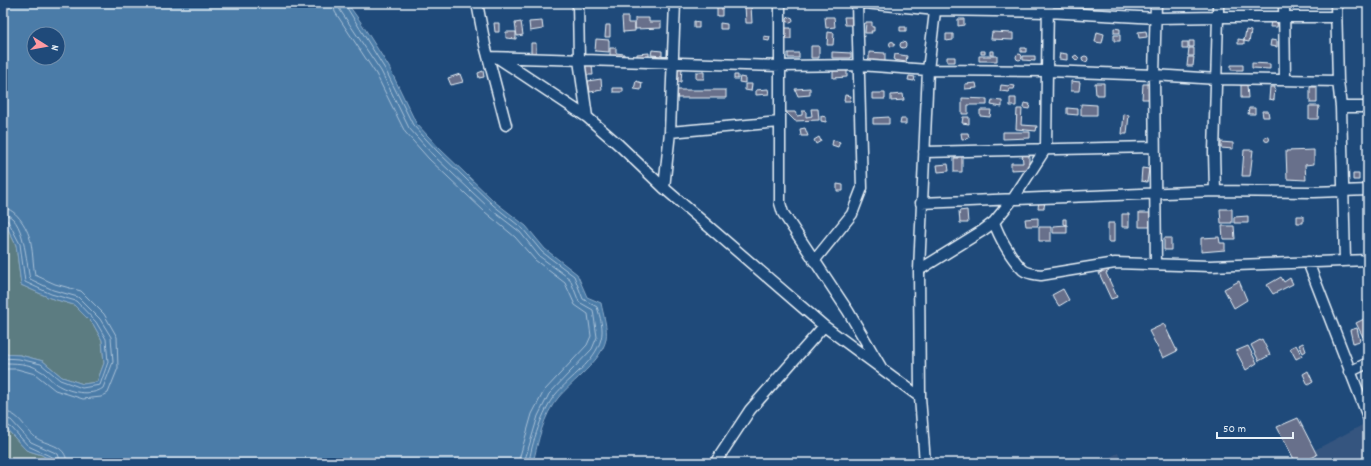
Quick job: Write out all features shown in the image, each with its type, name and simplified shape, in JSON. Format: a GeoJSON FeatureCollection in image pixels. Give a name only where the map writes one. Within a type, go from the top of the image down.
{"type":"FeatureCollection","features":[{"type":"Feature","properties":{"kind":"street"},"geometry":{"type":"LineString","coordinates":[[477,3],[493,58],[506,125]]}},
{"type":"Feature","properties":{"kind":"street"},"geometry":{"type":"LineString","coordinates":[[578,3],[579,60],[587,117]]}},
{"type":"Feature","properties":{"kind":"street"},"geometry":{"type":"LineString","coordinates":[[664,188],[670,132],[674,3]]}},
{"type":"Feature","properties":{"kind":"street"},"geometry":{"type":"LineString","coordinates":[[780,3],[782,208],[787,221],[848,311],[882,369]]}},
{"type":"Feature","properties":{"kind":"street"},"geometry":{"type":"LineString","coordinates":[[814,261],[852,214],[858,203],[862,188],[860,65],[857,3]]}},
{"type":"Feature","properties":{"kind":"street"},"geometry":{"type":"LineString","coordinates":[[864,3],[1048,8],[1156,18],[1336,17]]}},
{"type":"Feature","properties":{"kind":"street"},"geometry":{"type":"LineString","coordinates":[[1156,3],[1154,75],[1156,264]]}},
{"type":"Feature","properties":{"kind":"street"},"geometry":{"type":"LineString","coordinates":[[1214,191],[1218,3]]}},
{"type":"Feature","properties":{"kind":"street"},"geometry":{"type":"LineString","coordinates":[[1284,3],[1285,80]]}},
{"type":"Feature","properties":{"kind":"street"},"geometry":{"type":"LineString","coordinates":[[1336,3],[1338,81],[1341,107],[1344,191],[1345,260]]}},
{"type":"Feature","properties":{"kind":"street"},"geometry":{"type":"LineString","coordinates":[[925,463],[920,397],[918,270],[928,70],[936,6]]}},
{"type":"Feature","properties":{"kind":"street"},"geometry":{"type":"LineString","coordinates":[[918,270],[982,231],[994,222],[1013,199],[1046,148],[1048,8]]}},
{"type":"Feature","properties":{"kind":"street"},"geometry":{"type":"LineString","coordinates":[[493,58],[780,66],[860,65],[928,70],[1047,70],[1217,79],[1338,81]]}},
{"type":"Feature","properties":{"kind":"street"},"geometry":{"type":"LineString","coordinates":[[493,58],[587,117],[619,144],[664,188],[824,326],[920,397]]}},
{"type":"Feature","properties":{"kind":"street"},"geometry":{"type":"LineString","coordinates":[[1341,107],[1368,106]]}},
{"type":"Feature","properties":{"kind":"street"},"geometry":{"type":"LineString","coordinates":[[670,132],[780,122]]}},
{"type":"Feature","properties":{"kind":"street"},"geometry":{"type":"LineString","coordinates":[[924,152],[1046,148],[1154,147]]}},
{"type":"Feature","properties":{"kind":"street"},"geometry":{"type":"LineString","coordinates":[[921,203],[1214,191],[1368,190]]}},
{"type":"Feature","properties":{"kind":"street"},"geometry":{"type":"LineString","coordinates":[[994,222],[999,237],[1024,271],[1041,275],[1115,263],[1210,266],[1368,260]]}},
{"type":"Feature","properties":{"kind":"street"},"geometry":{"type":"LineString","coordinates":[[1308,262],[1349,372],[1368,418]]}},
{"type":"Feature","properties":{"kind":"street"},"geometry":{"type":"LineString","coordinates":[[715,463],[750,410],[824,326]]}},
{"type":"Feature","properties":{"kind":"street"},"geometry":{"type":"LineString","coordinates":[[1349,372],[1368,363]]}},
{"type":"Feature","properties":{"kind":"shaded area"},"geometry":{"type":"Polygon","coordinates":[[[1368,422],[1368,463],[1290,463],[1368,422]]]}},
{"type":"Feature","properties":{"kind":"shaded area"},"geometry":{"type":"Polygon","coordinates":[[[1118,453],[1122,463],[1098,463],[1118,453]]]}},
{"type":"Feature","properties":{"kind":"green space"},"geometry":{"type":"Polygon","coordinates":[[[3,219],[16,245],[21,285],[50,298],[74,305],[93,324],[102,340],[104,363],[97,382],[83,384],[62,377],[43,361],[20,355],[3,354],[3,219]]]}},
{"type":"Feature","properties":{"kind":"green space"},"geometry":{"type":"Polygon","coordinates":[[[3,425],[26,450],[42,455],[54,463],[3,463],[3,425]]]}},
{"type":"Feature","properties":{"kind":"water"},"geometry":{"type":"Polygon","coordinates":[[[3,3],[347,3],[389,67],[416,123],[440,149],[495,202],[526,226],[545,249],[577,274],[587,297],[601,303],[606,326],[606,339],[599,355],[593,363],[564,391],[548,412],[533,463],[54,463],[42,455],[26,450],[3,425],[3,354],[20,355],[43,361],[62,377],[83,384],[97,382],[104,363],[102,340],[93,324],[74,305],[50,298],[21,285],[16,245],[3,219],[3,3]]]}},
{"type":"Feature","properties":{"kind":"building"},"geometry":{"type":"Polygon","coordinates":[[[1075,3],[1083,3],[1082,6],[1075,5],[1075,3]]]}},
{"type":"Feature","properties":{"kind":"building"},"geometry":{"type":"Polygon","coordinates":[[[1117,3],[1130,3],[1130,6],[1118,6],[1117,3]]]}},
{"type":"Feature","properties":{"kind":"building"},"geometry":{"type":"Polygon","coordinates":[[[745,5],[751,5],[752,23],[746,23],[745,5]]]}},
{"type":"Feature","properties":{"kind":"building"},"geometry":{"type":"Polygon","coordinates":[[[717,6],[722,6],[722,16],[717,16],[717,6]]]}},
{"type":"Feature","properties":{"kind":"building"},"geometry":{"type":"Polygon","coordinates":[[[622,17],[628,17],[628,23],[635,23],[635,31],[623,32],[622,17]]]}},
{"type":"Feature","properties":{"kind":"building"},"geometry":{"type":"Polygon","coordinates":[[[790,17],[793,20],[790,23],[787,20],[790,17]]]}},
{"type":"Feature","properties":{"kind":"building"},"geometry":{"type":"Polygon","coordinates":[[[825,17],[834,17],[835,27],[826,28],[825,17]]]}},
{"type":"Feature","properties":{"kind":"building"},"geometry":{"type":"Polygon","coordinates":[[[844,17],[852,17],[852,25],[845,25],[844,17]]]}},
{"type":"Feature","properties":{"kind":"building"},"geometry":{"type":"Polygon","coordinates":[[[635,18],[649,18],[649,22],[661,22],[661,28],[635,29],[635,18]]]}},
{"type":"Feature","properties":{"kind":"building"},"geometry":{"type":"Polygon","coordinates":[[[958,19],[964,19],[964,25],[958,26],[958,19]]]}},
{"type":"Feature","properties":{"kind":"building"},"geometry":{"type":"Polygon","coordinates":[[[1271,19],[1278,19],[1277,27],[1270,27],[1271,19]]]}},
{"type":"Feature","properties":{"kind":"building"},"geometry":{"type":"Polygon","coordinates":[[[542,21],[543,29],[530,31],[529,22],[542,21]]]}},
{"type":"Feature","properties":{"kind":"building"},"geometry":{"type":"Polygon","coordinates":[[[694,21],[699,22],[699,28],[694,28],[694,21]]]}},
{"type":"Feature","properties":{"kind":"building"},"geometry":{"type":"Polygon","coordinates":[[[521,22],[523,35],[517,36],[515,23],[521,22]]]}},
{"type":"Feature","properties":{"kind":"building"},"geometry":{"type":"Polygon","coordinates":[[[866,22],[872,22],[874,31],[871,31],[872,33],[865,33],[866,22]]]}},
{"type":"Feature","properties":{"kind":"building"},"geometry":{"type":"Polygon","coordinates":[[[494,23],[499,23],[499,32],[495,32],[494,23]]]}},
{"type":"Feature","properties":{"kind":"building"},"geometry":{"type":"Polygon","coordinates":[[[720,23],[727,24],[727,29],[720,29],[720,23]]]}},
{"type":"Feature","properties":{"kind":"building"},"geometry":{"type":"Polygon","coordinates":[[[606,25],[610,25],[610,37],[605,37],[606,25]]]}},
{"type":"Feature","properties":{"kind":"building"},"geometry":{"type":"Polygon","coordinates":[[[900,27],[906,27],[906,31],[900,31],[900,27]]]}},
{"type":"Feature","properties":{"kind":"building"},"geometry":{"type":"Polygon","coordinates":[[[783,28],[791,28],[791,39],[783,39],[783,28]]]}},
{"type":"Feature","properties":{"kind":"building"},"geometry":{"type":"Polygon","coordinates":[[[1114,28],[1120,29],[1120,33],[1114,33],[1114,28]]]}},
{"type":"Feature","properties":{"kind":"building"},"geometry":{"type":"Polygon","coordinates":[[[1246,30],[1251,31],[1249,42],[1244,41],[1246,30]]]}},
{"type":"Feature","properties":{"kind":"building"},"geometry":{"type":"Polygon","coordinates":[[[1146,31],[1147,37],[1139,38],[1138,32],[1146,31]]]}},
{"type":"Feature","properties":{"kind":"building"},"geometry":{"type":"Polygon","coordinates":[[[506,32],[516,32],[516,39],[506,38],[506,32]]]}},
{"type":"Feature","properties":{"kind":"building"},"geometry":{"type":"Polygon","coordinates":[[[828,32],[834,33],[833,45],[827,45],[828,32]]]}},
{"type":"Feature","properties":{"kind":"building"},"geometry":{"type":"Polygon","coordinates":[[[992,32],[1013,33],[1013,40],[991,39],[992,32]]]}},
{"type":"Feature","properties":{"kind":"building"},"geometry":{"type":"Polygon","coordinates":[[[1097,32],[1104,34],[1102,43],[1095,42],[1097,32]]]}},
{"type":"Feature","properties":{"kind":"building"},"geometry":{"type":"Polygon","coordinates":[[[946,34],[953,34],[953,40],[946,41],[946,34]]]}},
{"type":"Feature","properties":{"kind":"building"},"geometry":{"type":"Polygon","coordinates":[[[1114,35],[1120,35],[1120,41],[1114,41],[1114,35]]]}},
{"type":"Feature","properties":{"kind":"building"},"geometry":{"type":"Polygon","coordinates":[[[764,36],[770,37],[769,41],[764,40],[764,36]]]}},
{"type":"Feature","properties":{"kind":"building"},"geometry":{"type":"Polygon","coordinates":[[[596,39],[609,40],[609,52],[595,51],[596,39]]]}},
{"type":"Feature","properties":{"kind":"building"},"geometry":{"type":"Polygon","coordinates":[[[1238,39],[1244,40],[1244,44],[1238,44],[1238,39]]]}},
{"type":"Feature","properties":{"kind":"building"},"geometry":{"type":"Polygon","coordinates":[[[1271,40],[1277,41],[1277,47],[1270,46],[1271,40]]]}},
{"type":"Feature","properties":{"kind":"building"},"geometry":{"type":"Polygon","coordinates":[[[1189,41],[1194,41],[1194,47],[1189,47],[1189,41]]]}},
{"type":"Feature","properties":{"kind":"building"},"geometry":{"type":"Polygon","coordinates":[[[890,42],[894,42],[894,46],[890,46],[890,42]]]}},
{"type":"Feature","properties":{"kind":"building"},"geometry":{"type":"Polygon","coordinates":[[[903,42],[906,45],[903,48],[900,45],[903,42]]]}},
{"type":"Feature","properties":{"kind":"building"},"geometry":{"type":"Polygon","coordinates":[[[1182,42],[1188,42],[1188,49],[1182,49],[1182,42]]]}},
{"type":"Feature","properties":{"kind":"building"},"geometry":{"type":"Polygon","coordinates":[[[531,43],[536,43],[536,54],[531,55],[531,43]]]}},
{"type":"Feature","properties":{"kind":"building"},"geometry":{"type":"Polygon","coordinates":[[[811,46],[819,46],[819,58],[811,58],[811,46]]]}},
{"type":"Feature","properties":{"kind":"building"},"geometry":{"type":"Polygon","coordinates":[[[610,48],[616,48],[616,53],[624,54],[624,59],[610,59],[610,48]]]}},
{"type":"Feature","properties":{"kind":"building"},"geometry":{"type":"Polygon","coordinates":[[[1021,48],[1026,48],[1026,52],[1021,52],[1021,48]]]}},
{"type":"Feature","properties":{"kind":"building"},"geometry":{"type":"Polygon","coordinates":[[[1189,48],[1194,48],[1194,56],[1188,56],[1189,48]]]}},
{"type":"Feature","properties":{"kind":"building"},"geometry":{"type":"Polygon","coordinates":[[[652,50],[662,51],[662,56],[651,55],[652,50]]]}},
{"type":"Feature","properties":{"kind":"building"},"geometry":{"type":"Polygon","coordinates":[[[981,51],[985,51],[985,54],[981,54],[981,51]]]}},
{"type":"Feature","properties":{"kind":"building"},"geometry":{"type":"Polygon","coordinates":[[[990,51],[994,51],[994,55],[990,55],[990,51]]]}},
{"type":"Feature","properties":{"kind":"building"},"geometry":{"type":"Polygon","coordinates":[[[832,52],[851,53],[851,58],[832,58],[832,52]]]}},
{"type":"Feature","properties":{"kind":"building"},"geometry":{"type":"Polygon","coordinates":[[[869,52],[885,53],[885,62],[869,62],[869,52]]]}},
{"type":"Feature","properties":{"kind":"building"},"geometry":{"type":"Polygon","coordinates":[[[649,53],[649,58],[637,58],[637,54],[649,53]]]}},
{"type":"Feature","properties":{"kind":"building"},"geometry":{"type":"Polygon","coordinates":[[[788,53],[799,53],[799,58],[788,58],[788,53]]]}},
{"type":"Feature","properties":{"kind":"building"},"geometry":{"type":"Polygon","coordinates":[[[1060,53],[1067,54],[1067,60],[1059,59],[1060,53]]]}},
{"type":"Feature","properties":{"kind":"building"},"geometry":{"type":"Polygon","coordinates":[[[895,54],[907,56],[906,62],[894,60],[895,54]]]}},
{"type":"Feature","properties":{"kind":"building"},"geometry":{"type":"Polygon","coordinates":[[[1019,54],[1022,57],[1019,60],[1016,57],[1019,54]]]}},
{"type":"Feature","properties":{"kind":"building"},"geometry":{"type":"Polygon","coordinates":[[[1076,55],[1079,58],[1077,61],[1073,57],[1076,55]]]}},
{"type":"Feature","properties":{"kind":"building"},"geometry":{"type":"Polygon","coordinates":[[[979,56],[997,56],[997,61],[979,61],[979,56]]]}},
{"type":"Feature","properties":{"kind":"building"},"geometry":{"type":"Polygon","coordinates":[[[1023,56],[1035,56],[1035,61],[1023,60],[1023,56]]]}},
{"type":"Feature","properties":{"kind":"building"},"geometry":{"type":"Polygon","coordinates":[[[1085,56],[1088,59],[1085,62],[1082,59],[1085,56]]]}},
{"type":"Feature","properties":{"kind":"building"},"geometry":{"type":"Polygon","coordinates":[[[947,57],[955,57],[955,62],[947,62],[947,57]]]}},
{"type":"Feature","properties":{"kind":"building"},"geometry":{"type":"Polygon","coordinates":[[[1188,57],[1194,57],[1193,66],[1187,66],[1188,57]]]}},
{"type":"Feature","properties":{"kind":"building"},"geometry":{"type":"Polygon","coordinates":[[[1252,63],[1270,64],[1270,69],[1252,68],[1252,63]]]}},
{"type":"Feature","properties":{"kind":"building"},"geometry":{"type":"Polygon","coordinates":[[[585,65],[592,65],[593,75],[586,75],[585,65]]]}},
{"type":"Feature","properties":{"kind":"building"},"geometry":{"type":"Polygon","coordinates":[[[1231,65],[1243,65],[1243,70],[1231,70],[1231,65]]]}},
{"type":"Feature","properties":{"kind":"building"},"geometry":{"type":"Polygon","coordinates":[[[676,68],[682,68],[681,82],[675,82],[676,68]]]}},
{"type":"Feature","properties":{"kind":"building"},"geometry":{"type":"Polygon","coordinates":[[[847,70],[847,77],[833,78],[833,71],[847,70]]]}},
{"type":"Feature","properties":{"kind":"building"},"geometry":{"type":"Polygon","coordinates":[[[483,71],[484,77],[479,78],[478,73],[483,71]]]}},
{"type":"Feature","properties":{"kind":"building"},"geometry":{"type":"Polygon","coordinates":[[[696,72],[704,72],[704,79],[696,79],[696,72]]]}},
{"type":"Feature","properties":{"kind":"building"},"geometry":{"type":"Polygon","coordinates":[[[460,74],[463,82],[451,85],[448,78],[460,74]]]}},
{"type":"Feature","properties":{"kind":"building"},"geometry":{"type":"Polygon","coordinates":[[[734,75],[738,75],[738,79],[734,79],[734,75]]]}},
{"type":"Feature","properties":{"kind":"building"},"geometry":{"type":"Polygon","coordinates":[[[909,76],[915,77],[914,81],[908,80],[909,76]]]}},
{"type":"Feature","properties":{"kind":"building"},"geometry":{"type":"Polygon","coordinates":[[[740,77],[745,78],[745,83],[739,82],[740,77]]]}},
{"type":"Feature","properties":{"kind":"building"},"geometry":{"type":"Polygon","coordinates":[[[601,79],[602,90],[590,92],[588,81],[601,79]]]}},
{"type":"Feature","properties":{"kind":"building"},"geometry":{"type":"Polygon","coordinates":[[[636,81],[642,83],[641,90],[634,89],[636,81]]]}},
{"type":"Feature","properties":{"kind":"building"},"geometry":{"type":"Polygon","coordinates":[[[1071,81],[1080,82],[1079,91],[1071,91],[1071,81]]]}},
{"type":"Feature","properties":{"kind":"building"},"geometry":{"type":"Polygon","coordinates":[[[976,83],[977,88],[965,89],[965,84],[976,83]]]}},
{"type":"Feature","properties":{"kind":"building"},"geometry":{"type":"Polygon","coordinates":[[[1095,83],[1104,83],[1104,95],[1096,95],[1095,83]]]}},
{"type":"Feature","properties":{"kind":"building"},"geometry":{"type":"Polygon","coordinates":[[[745,84],[752,84],[751,91],[745,90],[745,84]]]}},
{"type":"Feature","properties":{"kind":"building"},"geometry":{"type":"Polygon","coordinates":[[[1143,84],[1150,84],[1149,99],[1142,99],[1143,84]]]}},
{"type":"Feature","properties":{"kind":"building"},"geometry":{"type":"Polygon","coordinates":[[[1001,85],[1015,86],[1014,89],[1009,89],[1009,92],[1000,91],[1001,85]]]}},
{"type":"Feature","properties":{"kind":"building"},"geometry":{"type":"Polygon","coordinates":[[[1241,85],[1247,85],[1248,98],[1241,98],[1241,85]]]}},
{"type":"Feature","properties":{"kind":"building"},"geometry":{"type":"Polygon","coordinates":[[[1270,87],[1275,87],[1274,100],[1269,99],[1270,87]]]}},
{"type":"Feature","properties":{"kind":"building"},"geometry":{"type":"Polygon","coordinates":[[[1310,87],[1317,87],[1317,103],[1310,103],[1310,87]]]}},
{"type":"Feature","properties":{"kind":"building"},"geometry":{"type":"Polygon","coordinates":[[[613,88],[623,88],[623,92],[613,92],[613,88]]]}},
{"type":"Feature","properties":{"kind":"building"},"geometry":{"type":"Polygon","coordinates":[[[810,88],[810,95],[798,96],[795,89],[810,88]]]}},
{"type":"Feature","properties":{"kind":"building"},"geometry":{"type":"Polygon","coordinates":[[[768,89],[769,94],[756,95],[756,90],[768,89]]]}},
{"type":"Feature","properties":{"kind":"building"},"geometry":{"type":"Polygon","coordinates":[[[677,90],[726,90],[726,98],[677,98],[677,90]]]}},
{"type":"Feature","properties":{"kind":"building"},"geometry":{"type":"Polygon","coordinates":[[[872,93],[885,93],[885,99],[872,99],[872,93]]]}},
{"type":"Feature","properties":{"kind":"building"},"geometry":{"type":"Polygon","coordinates":[[[903,94],[904,100],[891,101],[891,95],[903,94]]]}},
{"type":"Feature","properties":{"kind":"building"},"geometry":{"type":"Polygon","coordinates":[[[845,95],[851,96],[850,101],[844,101],[845,95]]]}},
{"type":"Feature","properties":{"kind":"building"},"geometry":{"type":"Polygon","coordinates":[[[962,98],[987,99],[987,105],[968,105],[968,114],[962,114],[962,98]]]}},
{"type":"Feature","properties":{"kind":"building"},"geometry":{"type":"Polygon","coordinates":[[[1010,98],[1016,98],[1016,106],[1010,106],[1010,98]]]}},
{"type":"Feature","properties":{"kind":"building"},"geometry":{"type":"Polygon","coordinates":[[[992,100],[1002,101],[1002,107],[991,105],[992,100]]]}},
{"type":"Feature","properties":{"kind":"building"},"geometry":{"type":"Polygon","coordinates":[[[1024,103],[1030,104],[1029,109],[1023,108],[1024,103]]]}},
{"type":"Feature","properties":{"kind":"building"},"geometry":{"type":"Polygon","coordinates":[[[1081,104],[1097,105],[1097,115],[1081,115],[1081,104]]]}},
{"type":"Feature","properties":{"kind":"building"},"geometry":{"type":"Polygon","coordinates":[[[1309,106],[1319,106],[1318,119],[1309,119],[1309,106]]]}},
{"type":"Feature","properties":{"kind":"building"},"geometry":{"type":"Polygon","coordinates":[[[1067,108],[1078,109],[1078,115],[1067,114],[1067,108]]]}},
{"type":"Feature","properties":{"kind":"building"},"geometry":{"type":"Polygon","coordinates":[[[1249,108],[1255,108],[1255,114],[1248,114],[1249,108]]]}},
{"type":"Feature","properties":{"kind":"building"},"geometry":{"type":"Polygon","coordinates":[[[811,109],[818,109],[819,120],[795,121],[786,112],[795,112],[797,116],[802,115],[802,111],[806,111],[806,117],[812,116],[811,109]]]}},
{"type":"Feature","properties":{"kind":"building"},"geometry":{"type":"Polygon","coordinates":[[[1017,109],[1022,109],[1021,125],[1037,126],[1036,131],[1016,129],[1017,109]]]}},
{"type":"Feature","properties":{"kind":"building"},"geometry":{"type":"Polygon","coordinates":[[[980,110],[991,110],[990,117],[980,116],[980,110]]]}},
{"type":"Feature","properties":{"kind":"building"},"geometry":{"type":"Polygon","coordinates":[[[1262,111],[1268,111],[1269,117],[1263,117],[1262,111]]]}},
{"type":"Feature","properties":{"kind":"building"},"geometry":{"type":"Polygon","coordinates":[[[1124,114],[1129,115],[1127,134],[1122,134],[1124,114]]]}},
{"type":"Feature","properties":{"kind":"building"},"geometry":{"type":"Polygon","coordinates":[[[821,116],[826,117],[826,122],[821,121],[821,116]]]}},
{"type":"Feature","properties":{"kind":"building"},"geometry":{"type":"Polygon","coordinates":[[[889,117],[889,124],[873,124],[873,118],[889,117]]]}},
{"type":"Feature","properties":{"kind":"building"},"geometry":{"type":"Polygon","coordinates":[[[963,117],[969,117],[969,124],[962,123],[963,117]]]}},
{"type":"Feature","properties":{"kind":"building"},"geometry":{"type":"Polygon","coordinates":[[[901,119],[906,119],[906,124],[900,124],[901,119]]]}},
{"type":"Feature","properties":{"kind":"building"},"geometry":{"type":"Polygon","coordinates":[[[805,128],[808,136],[801,136],[800,129],[805,128]]]}},
{"type":"Feature","properties":{"kind":"building"},"geometry":{"type":"Polygon","coordinates":[[[1003,132],[1030,132],[1030,138],[1003,139],[1003,132]]]}},
{"type":"Feature","properties":{"kind":"building"},"geometry":{"type":"Polygon","coordinates":[[[961,133],[968,133],[969,138],[962,139],[961,133]]]}},
{"type":"Feature","properties":{"kind":"building"},"geometry":{"type":"Polygon","coordinates":[[[1267,136],[1270,139],[1267,142],[1264,139],[1267,136]]]}},
{"type":"Feature","properties":{"kind":"building"},"geometry":{"type":"Polygon","coordinates":[[[819,137],[821,141],[816,144],[814,140],[819,137]]]}},
{"type":"Feature","properties":{"kind":"building"},"geometry":{"type":"Polygon","coordinates":[[[833,140],[840,142],[838,147],[832,145],[833,140]]]}},
{"type":"Feature","properties":{"kind":"building"},"geometry":{"type":"Polygon","coordinates":[[[1221,142],[1233,143],[1233,149],[1221,148],[1221,142]]]}},
{"type":"Feature","properties":{"kind":"building"},"geometry":{"type":"Polygon","coordinates":[[[1244,150],[1253,150],[1250,176],[1242,176],[1244,150]]]}},
{"type":"Feature","properties":{"kind":"building"},"geometry":{"type":"Polygon","coordinates":[[[1314,150],[1314,164],[1305,165],[1306,180],[1287,179],[1286,151],[1314,150]]]}},
{"type":"Feature","properties":{"kind":"building"},"geometry":{"type":"Polygon","coordinates":[[[1022,153],[1029,153],[1029,169],[1011,170],[1011,163],[1023,163],[1022,153]]]}},
{"type":"Feature","properties":{"kind":"building"},"geometry":{"type":"Polygon","coordinates":[[[958,154],[962,154],[962,172],[954,172],[954,158],[958,158],[958,154]]]}},
{"type":"Feature","properties":{"kind":"building"},"geometry":{"type":"Polygon","coordinates":[[[948,164],[949,171],[938,172],[937,165],[948,164]]]}},
{"type":"Feature","properties":{"kind":"building"},"geometry":{"type":"Polygon","coordinates":[[[1142,168],[1149,169],[1147,182],[1141,181],[1142,168]]]}},
{"type":"Feature","properties":{"kind":"building"},"geometry":{"type":"Polygon","coordinates":[[[1353,174],[1359,174],[1359,180],[1353,180],[1353,174]]]}},
{"type":"Feature","properties":{"kind":"building"},"geometry":{"type":"Polygon","coordinates":[[[837,184],[843,185],[843,191],[837,191],[837,184]]]}},
{"type":"Feature","properties":{"kind":"building"},"geometry":{"type":"Polygon","coordinates":[[[1039,201],[1045,201],[1044,208],[1038,208],[1039,201]]]}},
{"type":"Feature","properties":{"kind":"building"},"geometry":{"type":"Polygon","coordinates":[[[1220,209],[1232,209],[1232,223],[1221,223],[1220,209]]]}},
{"type":"Feature","properties":{"kind":"building"},"geometry":{"type":"Polygon","coordinates":[[[967,210],[968,223],[960,223],[959,211],[967,210]]]}},
{"type":"Feature","properties":{"kind":"building"},"geometry":{"type":"Polygon","coordinates":[[[1139,213],[1150,213],[1150,227],[1139,227],[1139,213]]]}},
{"type":"Feature","properties":{"kind":"building"},"geometry":{"type":"Polygon","coordinates":[[[1122,214],[1129,214],[1129,227],[1122,227],[1122,214]]]}},
{"type":"Feature","properties":{"kind":"building"},"geometry":{"type":"Polygon","coordinates":[[[1248,216],[1248,223],[1234,223],[1234,217],[1248,216]]]}},
{"type":"Feature","properties":{"kind":"building"},"geometry":{"type":"Polygon","coordinates":[[[1297,216],[1303,216],[1303,223],[1297,223],[1297,216]]]}},
{"type":"Feature","properties":{"kind":"building"},"geometry":{"type":"Polygon","coordinates":[[[1038,218],[1038,226],[1026,226],[1025,219],[1038,218]]]}},
{"type":"Feature","properties":{"kind":"building"},"geometry":{"type":"Polygon","coordinates":[[[1063,219],[1066,219],[1066,225],[1063,224],[1063,219]]]}},
{"type":"Feature","properties":{"kind":"building"},"geometry":{"type":"Polygon","coordinates":[[[1108,223],[1114,223],[1114,242],[1108,242],[1108,223]]]}},
{"type":"Feature","properties":{"kind":"building"},"geometry":{"type":"Polygon","coordinates":[[[1067,225],[1067,233],[1053,233],[1053,226],[1067,225]]]}},
{"type":"Feature","properties":{"kind":"building"},"geometry":{"type":"Polygon","coordinates":[[[1222,226],[1234,226],[1235,239],[1223,239],[1222,226]]]}},
{"type":"Feature","properties":{"kind":"building"},"geometry":{"type":"Polygon","coordinates":[[[1039,227],[1051,227],[1051,241],[1039,241],[1039,227]]]}},
{"type":"Feature","properties":{"kind":"building"},"geometry":{"type":"Polygon","coordinates":[[[1219,237],[1220,243],[1225,243],[1225,250],[1201,252],[1201,238],[1219,237]]]}},
{"type":"Feature","properties":{"kind":"building"},"geometry":{"type":"Polygon","coordinates":[[[1164,238],[1171,238],[1171,250],[1164,250],[1164,238]]]}},
{"type":"Feature","properties":{"kind":"building"},"geometry":{"type":"Polygon","coordinates":[[[1106,267],[1109,271],[1106,273],[1117,297],[1111,299],[1099,273],[1102,272],[1101,269],[1106,267]]]}},
{"type":"Feature","properties":{"kind":"building"},"geometry":{"type":"Polygon","coordinates":[[[1281,277],[1284,282],[1290,278],[1293,284],[1273,294],[1267,285],[1281,277]]]}},
{"type":"Feature","properties":{"kind":"building"},"geometry":{"type":"Polygon","coordinates":[[[1239,281],[1247,300],[1234,308],[1224,289],[1239,281]]]}},
{"type":"Feature","properties":{"kind":"building"},"geometry":{"type":"Polygon","coordinates":[[[1063,289],[1069,300],[1059,306],[1052,295],[1063,289]]]}},
{"type":"Feature","properties":{"kind":"building"},"geometry":{"type":"Polygon","coordinates":[[[1368,299],[1368,312],[1364,301],[1368,299]]]}},
{"type":"Feature","properties":{"kind":"building"},"geometry":{"type":"Polygon","coordinates":[[[1368,317],[1368,334],[1363,337],[1356,323],[1368,317]]]}},
{"type":"Feature","properties":{"kind":"building"},"geometry":{"type":"Polygon","coordinates":[[[1164,324],[1177,351],[1163,358],[1149,331],[1164,324]]]}},
{"type":"Feature","properties":{"kind":"building"},"geometry":{"type":"Polygon","coordinates":[[[1357,328],[1360,341],[1353,343],[1350,330],[1357,328]]]}},
{"type":"Feature","properties":{"kind":"building"},"geometry":{"type":"Polygon","coordinates":[[[1262,339],[1270,355],[1259,361],[1251,345],[1262,339]]]}},
{"type":"Feature","properties":{"kind":"building"},"geometry":{"type":"Polygon","coordinates":[[[1303,343],[1306,351],[1303,353],[1299,345],[1303,343]]]}},
{"type":"Feature","properties":{"kind":"building"},"geometry":{"type":"Polygon","coordinates":[[[1296,345],[1302,356],[1296,359],[1290,348],[1296,345]]]}},
{"type":"Feature","properties":{"kind":"building"},"geometry":{"type":"Polygon","coordinates":[[[1248,346],[1257,363],[1246,370],[1236,351],[1248,346]]]}},
{"type":"Feature","properties":{"kind":"building"},"geometry":{"type":"Polygon","coordinates":[[[1308,371],[1313,382],[1308,385],[1303,374],[1308,371]]]}},
{"type":"Feature","properties":{"kind":"building"},"geometry":{"type":"Polygon","coordinates":[[[1298,418],[1317,455],[1302,463],[1296,463],[1277,427],[1298,418]]]}}]}
